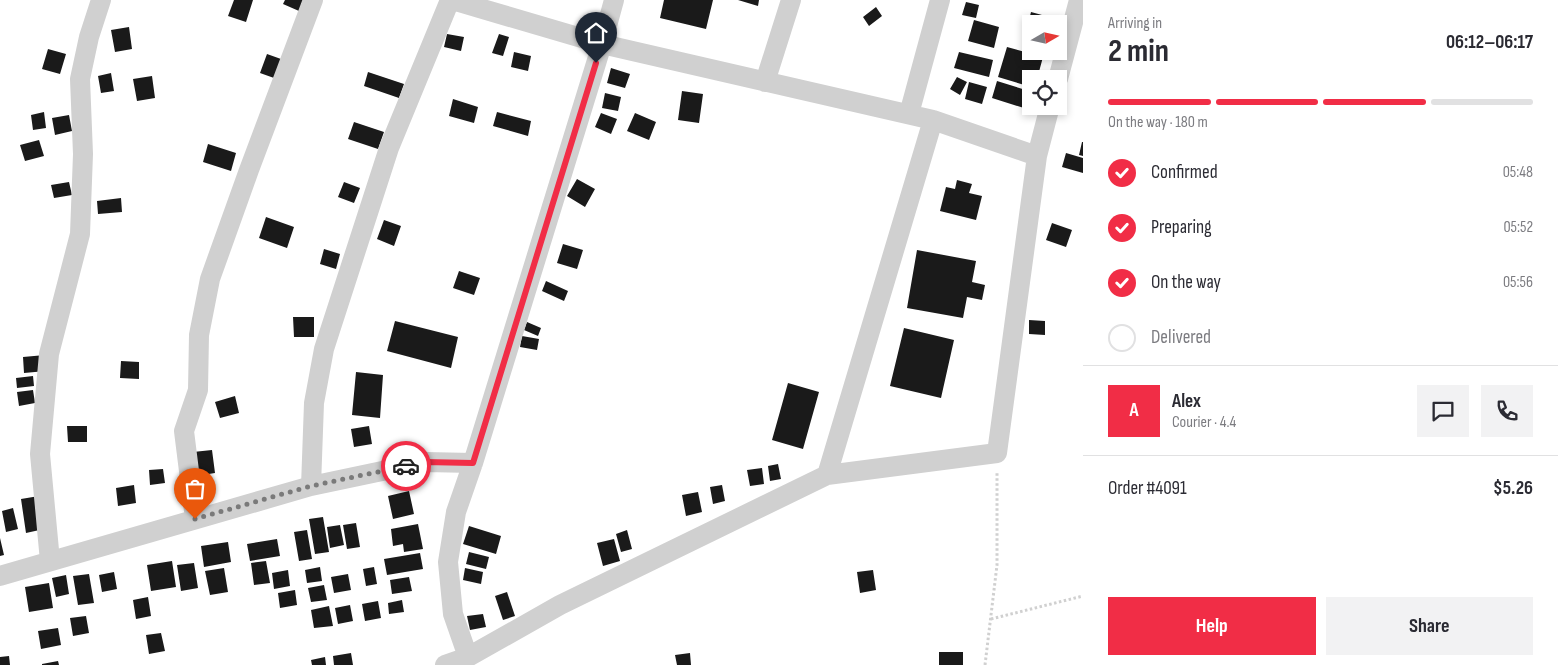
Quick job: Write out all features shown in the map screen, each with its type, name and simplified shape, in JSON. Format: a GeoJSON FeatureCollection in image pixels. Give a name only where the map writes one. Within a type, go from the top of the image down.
{"type":"FeatureCollection","features":[{"type":"Feature","properties":{"kind":"street"},"geometry":{"type":"LineString","coordinates":[[50,562],[40,454],[42,426],[49,354],[80,234],[83,154],[80,79],[89,37],[101,0]]}},
{"type":"Feature","properties":{"kind":"street"},"geometry":{"type":"LineString","coordinates":[[195,519],[184,431],[198,390],[199,335],[210,279],[313,0]]}},
{"type":"Feature","properties":{"kind":"street"},"geometry":{"type":"LineString","coordinates":[[311,486],[314,403],[324,349],[389,148],[451,0],[602,44],[933,120],[1037,156]]}},
{"type":"Feature","properties":{"kind":"street"},"geometry":{"type":"LineString","coordinates":[[468,657],[453,614],[448,562],[456,512],[473,463],[614,0]]}},
{"type":"Feature","properties":{"kind":"street"},"geometry":{"type":"LineString","coordinates":[[766,82],[791,0]]}},
{"type":"Feature","properties":{"kind":"street"},"geometry":{"type":"LineString","coordinates":[[909,114],[940,0]]}},
{"type":"Feature","properties":{"kind":"street"},"geometry":{"type":"LineString","coordinates":[[1060,70],[1079,0]]}},
{"type":"Feature","properties":{"kind":"street"},"geometry":{"type":"LineString","coordinates":[[445,665],[468,657],[560,605],[827,475],[997,453],[1037,156],[1048,115]]}},
{"type":"Feature","properties":{"kind":"street"},"geometry":{"type":"LineString","coordinates":[[827,475],[933,120]]}},
{"type":"Feature","properties":{"kind":"street"},"geometry":{"type":"LineString","coordinates":[[0,576],[311,486],[425,462],[473,463]]}},
{"type":"Feature","properties":{"kind":"path"},"geometry":{"type":"LineString","coordinates":[[985,665],[997,565],[997,453]]}},
{"type":"Feature","properties":{"kind":"path"},"geometry":{"type":"LineString","coordinates":[[991,619],[1083,596]]}},
{"type":"Feature","properties":{"kind":"building"},"geometry":{"type":"Polygon","coordinates":[[[234,0],[253,0],[246,22],[228,16],[234,0]]]}},
{"type":"Feature","properties":{"kind":"building"},"geometry":{"type":"Polygon","coordinates":[[[285,0],[304,0],[299,11],[283,4],[285,0]]]}},
{"type":"Feature","properties":{"kind":"building"},"geometry":{"type":"Polygon","coordinates":[[[664,0],[713,0],[706,29],[660,18],[664,0]]]}},
{"type":"Feature","properties":{"kind":"building"},"geometry":{"type":"Polygon","coordinates":[[[738,0],[759,0],[758,6],[738,0]]]}},
{"type":"Feature","properties":{"kind":"building"},"geometry":{"type":"Polygon","coordinates":[[[966,2],[979,5],[976,18],[962,15],[966,2]]]}},
{"type":"Feature","properties":{"kind":"building"},"geometry":{"type":"Polygon","coordinates":[[[876,7],[882,16],[869,26],[863,17],[876,7]]]}},
{"type":"Feature","properties":{"kind":"building"},"geometry":{"type":"Polygon","coordinates":[[[1031,12],[1042,15],[1030,15],[1031,12]]]}},
{"type":"Feature","properties":{"kind":"building"},"geometry":{"type":"Polygon","coordinates":[[[974,20],[999,27],[994,48],[968,41],[974,20]]]}},
{"type":"Feature","properties":{"kind":"building"},"geometry":{"type":"Polygon","coordinates":[[[129,27],[132,49],[115,52],[111,30],[129,27]]]}},
{"type":"Feature","properties":{"kind":"building"},"geometry":{"type":"Polygon","coordinates":[[[447,34],[464,37],[461,51],[444,47],[447,34]]]}},
{"type":"Feature","properties":{"kind":"building"},"geometry":{"type":"Polygon","coordinates":[[[499,34],[509,37],[503,56],[492,53],[499,34]]]}},
{"type":"Feature","properties":{"kind":"building"},"geometry":{"type":"Polygon","coordinates":[[[1007,47],[1022,51],[1022,60],[1042,60],[1039,70],[1022,70],[1022,84],[998,77],[1007,47]]]}},
{"type":"Feature","properties":{"kind":"building"},"geometry":{"type":"Polygon","coordinates":[[[48,49],[66,54],[60,74],[42,69],[48,49]]]}},
{"type":"Feature","properties":{"kind":"building"},"geometry":{"type":"Polygon","coordinates":[[[514,52],[531,56],[528,71],[511,67],[514,52]]]}},
{"type":"Feature","properties":{"kind":"building"},"geometry":{"type":"Polygon","coordinates":[[[959,52],[993,60],[989,77],[954,68],[959,52]]]}},
{"type":"Feature","properties":{"kind":"building"},"geometry":{"type":"Polygon","coordinates":[[[267,54],[281,59],[274,78],[260,73],[267,54]]]}},
{"type":"Feature","properties":{"kind":"building"},"geometry":{"type":"Polygon","coordinates":[[[611,68],[630,74],[625,88],[607,83],[611,68]]]}},
{"type":"Feature","properties":{"kind":"building"},"geometry":{"type":"Polygon","coordinates":[[[368,72],[404,84],[399,98],[364,86],[368,72]]]}},
{"type":"Feature","properties":{"kind":"building"},"geometry":{"type":"Polygon","coordinates":[[[111,73],[114,91],[101,93],[98,76],[111,73]]]}},
{"type":"Feature","properties":{"kind":"building"},"geometry":{"type":"Polygon","coordinates":[[[152,76],[155,98],[137,101],[133,79],[152,76]]]}},
{"type":"Feature","properties":{"kind":"building"},"geometry":{"type":"Polygon","coordinates":[[[957,77],[967,82],[960,95],[950,89],[957,77]]]}},
{"type":"Feature","properties":{"kind":"building"},"geometry":{"type":"Polygon","coordinates":[[[997,81],[1022,89],[1022,107],[992,98],[997,81]]]}},
{"type":"Feature","properties":{"kind":"building"},"geometry":{"type":"Polygon","coordinates":[[[969,82],[987,87],[982,104],[965,99],[969,82]]]}},
{"type":"Feature","properties":{"kind":"building"},"geometry":{"type":"Polygon","coordinates":[[[682,91],[703,94],[699,123],[678,120],[682,91]]]}},
{"type":"Feature","properties":{"kind":"building"},"geometry":{"type":"Polygon","coordinates":[[[605,93],[621,97],[618,111],[602,108],[605,93]]]}},
{"type":"Feature","properties":{"kind":"building"},"geometry":{"type":"Polygon","coordinates":[[[453,99],[478,107],[474,123],[449,116],[453,99]]]}},
{"type":"Feature","properties":{"kind":"building"},"geometry":{"type":"Polygon","coordinates":[[[44,112],[46,128],[33,130],[31,115],[44,112]]]}},
{"type":"Feature","properties":{"kind":"building"},"geometry":{"type":"Polygon","coordinates":[[[497,112],[531,121],[528,136],[493,126],[497,112]]]}},
{"type":"Feature","properties":{"kind":"building"},"geometry":{"type":"Polygon","coordinates":[[[601,113],[617,119],[611,134],[595,127],[601,113]]]}},
{"type":"Feature","properties":{"kind":"building"},"geometry":{"type":"Polygon","coordinates":[[[635,113],[656,122],[649,140],[627,131],[635,113]]]}},
{"type":"Feature","properties":{"kind":"building"},"geometry":{"type":"Polygon","coordinates":[[[69,115],[72,131],[55,135],[52,118],[69,115]]]}},
{"type":"Feature","properties":{"kind":"building"},"geometry":{"type":"Polygon","coordinates":[[[354,122],[384,132],[378,149],[348,139],[354,122]]]}},
{"type":"Feature","properties":{"kind":"building"},"geometry":{"type":"Polygon","coordinates":[[[39,140],[44,156],[25,161],[20,145],[39,140]]]}},
{"type":"Feature","properties":{"kind":"building"},"geometry":{"type":"Polygon","coordinates":[[[1083,142],[1083,156],[1079,155],[1083,142]]]}},
{"type":"Feature","properties":{"kind":"building"},"geometry":{"type":"Polygon","coordinates":[[[208,144],[236,153],[231,171],[203,162],[208,144]]]}},
{"type":"Feature","properties":{"kind":"building"},"geometry":{"type":"Polygon","coordinates":[[[1066,153],[1083,158],[1083,173],[1062,167],[1066,153]]]}},
{"type":"Feature","properties":{"kind":"building"},"geometry":{"type":"Polygon","coordinates":[[[577,179],[595,189],[585,207],[567,196],[577,179]]]}},
{"type":"Feature","properties":{"kind":"building"},"geometry":{"type":"Polygon","coordinates":[[[957,180],[972,184],[969,193],[982,196],[976,220],[940,211],[946,187],[955,189],[957,180]]]}},
{"type":"Feature","properties":{"kind":"building"},"geometry":{"type":"Polygon","coordinates":[[[69,182],[72,195],[54,198],[51,185],[69,182]]]}},
{"type":"Feature","properties":{"kind":"building"},"geometry":{"type":"Polygon","coordinates":[[[344,182],[360,188],[354,203],[338,197],[344,182]]]}},
{"type":"Feature","properties":{"kind":"building"},"geometry":{"type":"Polygon","coordinates":[[[121,198],[122,212],[98,214],[97,201],[121,198]]]}},
{"type":"Feature","properties":{"kind":"building"},"geometry":{"type":"Polygon","coordinates":[[[266,217],[294,227],[287,248],[259,238],[266,217]]]}},
{"type":"Feature","properties":{"kind":"building"},"geometry":{"type":"Polygon","coordinates":[[[384,220],[401,226],[394,246],[377,239],[384,220]]]}},
{"type":"Feature","properties":{"kind":"building"},"geometry":{"type":"Polygon","coordinates":[[[1052,223],[1072,230],[1066,247],[1046,240],[1052,223]]]}},
{"type":"Feature","properties":{"kind":"building"},"geometry":{"type":"Polygon","coordinates":[[[563,244],[583,250],[577,269],[557,263],[563,244]]]}},
{"type":"Feature","properties":{"kind":"building"},"geometry":{"type":"Polygon","coordinates":[[[324,249],[340,254],[336,269],[320,264],[324,249]]]}},
{"type":"Feature","properties":{"kind":"building"},"geometry":{"type":"Polygon","coordinates":[[[917,250],[976,261],[972,282],[985,285],[982,300],[967,297],[963,318],[907,308],[917,250]]]}},
{"type":"Feature","properties":{"kind":"building"},"geometry":{"type":"Polygon","coordinates":[[[459,271],[480,278],[474,295],[453,288],[459,271]]]}},
{"type":"Feature","properties":{"kind":"building"},"geometry":{"type":"Polygon","coordinates":[[[546,281],[568,291],[564,301],[542,291],[546,281]]]}},
{"type":"Feature","properties":{"kind":"building"},"geometry":{"type":"Polygon","coordinates":[[[293,317],[314,317],[314,337],[294,337],[293,317]]]}},
{"type":"Feature","properties":{"kind":"building"},"geometry":{"type":"Polygon","coordinates":[[[1029,320],[1045,321],[1045,335],[1029,334],[1029,320]]]}},
{"type":"Feature","properties":{"kind":"building"},"geometry":{"type":"Polygon","coordinates":[[[395,321],[458,337],[451,368],[387,351],[395,321]]]}},
{"type":"Feature","properties":{"kind":"building"},"geometry":{"type":"Polygon","coordinates":[[[527,322],[541,328],[538,336],[524,330],[527,322]]]}},
{"type":"Feature","properties":{"kind":"building"},"geometry":{"type":"Polygon","coordinates":[[[904,328],[954,340],[941,398],[890,386],[904,328]]]}},
{"type":"Feature","properties":{"kind":"building"},"geometry":{"type":"Polygon","coordinates":[[[522,336],[539,339],[537,350],[520,347],[522,336]]]}},
{"type":"Feature","properties":{"kind":"building"},"geometry":{"type":"Polygon","coordinates":[[[45,355],[46,371],[24,373],[23,357],[45,355]]]}},
{"type":"Feature","properties":{"kind":"building"},"geometry":{"type":"Polygon","coordinates":[[[121,361],[139,362],[139,379],[120,378],[121,361]]]}},
{"type":"Feature","properties":{"kind":"building"},"geometry":{"type":"Polygon","coordinates":[[[356,372],[383,375],[380,418],[352,415],[356,372]]]}},
{"type":"Feature","properties":{"kind":"building"},"geometry":{"type":"Polygon","coordinates":[[[33,376],[34,386],[17,388],[16,378],[33,376]]]}},
{"type":"Feature","properties":{"kind":"building"},"geometry":{"type":"Polygon","coordinates":[[[788,383],[819,392],[803,449],[772,440],[788,383]]]}},
{"type":"Feature","properties":{"kind":"building"},"geometry":{"type":"Polygon","coordinates":[[[33,390],[35,403],[19,406],[17,392],[33,390]]]}},
{"type":"Feature","properties":{"kind":"building"},"geometry":{"type":"Polygon","coordinates":[[[235,396],[239,413],[220,418],[215,402],[235,396]]]}},
{"type":"Feature","properties":{"kind":"building"},"geometry":{"type":"Polygon","coordinates":[[[67,426],[87,426],[87,442],[68,442],[67,426]]]}},
{"type":"Feature","properties":{"kind":"building"},"geometry":{"type":"Polygon","coordinates":[[[369,426],[372,444],[354,447],[351,429],[369,426]]]}},
{"type":"Feature","properties":{"kind":"building"},"geometry":{"type":"Polygon","coordinates":[[[212,450],[215,473],[196,476],[193,452],[212,450]]]}},
{"type":"Feature","properties":{"kind":"building"},"geometry":{"type":"Polygon","coordinates":[[[778,464],[781,479],[770,481],[768,466],[778,464]]]}},
{"type":"Feature","properties":{"kind":"building"},"geometry":{"type":"Polygon","coordinates":[[[762,468],[764,484],[750,486],[747,470],[762,468]]]}},
{"type":"Feature","properties":{"kind":"building"},"geometry":{"type":"Polygon","coordinates":[[[163,469],[165,483],[150,485],[149,470],[163,469]]]}},
{"type":"Feature","properties":{"kind":"building"},"geometry":{"type":"Polygon","coordinates":[[[134,485],[136,503],[118,506],[116,488],[134,485]]]}},
{"type":"Feature","properties":{"kind":"building"},"geometry":{"type":"Polygon","coordinates":[[[722,485],[725,501],[713,504],[710,487],[722,485]]]}},
{"type":"Feature","properties":{"kind":"building"},"geometry":{"type":"Polygon","coordinates":[[[409,491],[414,514],[393,519],[388,496],[409,491]]]}},
{"type":"Feature","properties":{"kind":"building"},"geometry":{"type":"Polygon","coordinates":[[[698,492],[702,512],[686,516],[682,495],[698,492]]]}},
{"type":"Feature","properties":{"kind":"building"},"geometry":{"type":"Polygon","coordinates":[[[39,496],[44,529],[26,533],[21,499],[39,496]]]}},
{"type":"Feature","properties":{"kind":"building"},"geometry":{"type":"Polygon","coordinates":[[[13,508],[18,529],[6,532],[2,511],[13,508]]]}},
{"type":"Feature","properties":{"kind":"building"},"geometry":{"type":"Polygon","coordinates":[[[323,517],[329,552],[315,554],[309,519],[323,517]]]}},
{"type":"Feature","properties":{"kind":"building"},"geometry":{"type":"Polygon","coordinates":[[[356,523],[360,547],[347,549],[343,525],[356,523]]]}},
{"type":"Feature","properties":{"kind":"building"},"geometry":{"type":"Polygon","coordinates":[[[418,524],[423,549],[404,552],[403,544],[393,546],[391,529],[418,524]]]}},
{"type":"Feature","properties":{"kind":"building"},"geometry":{"type":"Polygon","coordinates":[[[340,525],[344,545],[330,548],[327,527],[340,525]]]}},
{"type":"Feature","properties":{"kind":"building"},"geometry":{"type":"Polygon","coordinates":[[[469,526],[501,536],[496,554],[463,544],[469,526]]]}},
{"type":"Feature","properties":{"kind":"building"},"geometry":{"type":"Polygon","coordinates":[[[307,530],[312,559],[299,561],[294,532],[307,530]]]}},
{"type":"Feature","properties":{"kind":"building"},"geometry":{"type":"Polygon","coordinates":[[[627,530],[632,549],[621,552],[616,534],[627,530]]]}},
{"type":"Feature","properties":{"kind":"building"},"geometry":{"type":"Polygon","coordinates":[[[0,538],[4,555],[0,556],[0,538]]]}},
{"type":"Feature","properties":{"kind":"building"},"geometry":{"type":"Polygon","coordinates":[[[277,539],[280,556],[250,561],[247,544],[277,539]]]}},
{"type":"Feature","properties":{"kind":"building"},"geometry":{"type":"Polygon","coordinates":[[[614,539],[620,561],[603,566],[597,543],[614,539]]]}},
{"type":"Feature","properties":{"kind":"building"},"geometry":{"type":"Polygon","coordinates":[[[228,542],[231,562],[204,567],[201,546],[228,542]]]}},
{"type":"Feature","properties":{"kind":"building"},"geometry":{"type":"Polygon","coordinates":[[[469,552],[489,557],[486,569],[466,564],[469,552]]]}},
{"type":"Feature","properties":{"kind":"building"},"geometry":{"type":"Polygon","coordinates":[[[420,553],[423,569],[387,575],[384,559],[420,553]]]}},
{"type":"Feature","properties":{"kind":"building"},"geometry":{"type":"Polygon","coordinates":[[[172,561],[176,587],[151,591],[147,565],[172,561]]]}},
{"type":"Feature","properties":{"kind":"building"},"geometry":{"type":"Polygon","coordinates":[[[266,561],[270,583],[254,585],[251,563],[266,561]]]}},
{"type":"Feature","properties":{"kind":"building"},"geometry":{"type":"Polygon","coordinates":[[[194,563],[198,588],[181,591],[177,565],[194,563]]]}},
{"type":"Feature","properties":{"kind":"building"},"geometry":{"type":"Polygon","coordinates":[[[320,567],[322,581],[307,583],[305,570],[320,567]]]}},
{"type":"Feature","properties":{"kind":"building"},"geometry":{"type":"Polygon","coordinates":[[[374,567],[377,584],[366,586],[363,569],[374,567]]]}},
{"type":"Feature","properties":{"kind":"building"},"geometry":{"type":"Polygon","coordinates":[[[224,568],[228,592],[210,595],[205,571],[224,568]]]}},
{"type":"Feature","properties":{"kind":"building"},"geometry":{"type":"Polygon","coordinates":[[[465,568],[483,572],[481,584],[463,580],[465,568]]]}},
{"type":"Feature","properties":{"kind":"building"},"geometry":{"type":"Polygon","coordinates":[[[288,570],[290,586],[274,589],[272,573],[288,570]]]}},
{"type":"Feature","properties":{"kind":"building"},"geometry":{"type":"Polygon","coordinates":[[[873,570],[876,590],[860,593],[857,572],[873,570]]]}},
{"type":"Feature","properties":{"kind":"building"},"geometry":{"type":"Polygon","coordinates":[[[114,572],[117,589],[102,592],[99,575],[114,572]]]}},
{"type":"Feature","properties":{"kind":"building"},"geometry":{"type":"Polygon","coordinates":[[[89,574],[94,603],[78,605],[73,576],[89,574]]]}},
{"type":"Feature","properties":{"kind":"building"},"geometry":{"type":"Polygon","coordinates":[[[348,574],[351,590],[334,593],[331,577],[348,574]]]}},
{"type":"Feature","properties":{"kind":"building"},"geometry":{"type":"Polygon","coordinates":[[[66,575],[69,594],[56,597],[52,578],[66,575]]]}},
{"type":"Feature","properties":{"kind":"building"},"geometry":{"type":"Polygon","coordinates":[[[409,577],[412,591],[392,594],[390,580],[409,577]]]}},
{"type":"Feature","properties":{"kind":"building"},"geometry":{"type":"Polygon","coordinates":[[[49,583],[53,608],[29,612],[25,587],[49,583]]]}},
{"type":"Feature","properties":{"kind":"building"},"geometry":{"type":"Polygon","coordinates":[[[324,585],[327,600],[311,602],[308,588],[324,585]]]}},
{"type":"Feature","properties":{"kind":"building"},"geometry":{"type":"Polygon","coordinates":[[[295,590],[297,605],[280,608],[278,593],[295,590]]]}},
{"type":"Feature","properties":{"kind":"building"},"geometry":{"type":"Polygon","coordinates":[[[507,592],[515,616],[503,620],[495,596],[507,592]]]}},
{"type":"Feature","properties":{"kind":"building"},"geometry":{"type":"Polygon","coordinates":[[[148,597],[151,616],[136,619],[133,600],[148,597]]]}},
{"type":"Feature","properties":{"kind":"building"},"geometry":{"type":"Polygon","coordinates":[[[402,600],[404,612],[389,614],[388,603],[402,600]]]}},
{"type":"Feature","properties":{"kind":"building"},"geometry":{"type":"Polygon","coordinates":[[[378,601],[381,618],[365,621],[362,604],[378,601]]]}},
{"type":"Feature","properties":{"kind":"building"},"geometry":{"type":"Polygon","coordinates":[[[350,605],[353,621],[338,624],[335,608],[350,605]]]}},
{"type":"Feature","properties":{"kind":"building"},"geometry":{"type":"Polygon","coordinates":[[[329,606],[333,626],[314,628],[311,610],[329,606]]]}},
{"type":"Feature","properties":{"kind":"building"},"geometry":{"type":"Polygon","coordinates":[[[483,614],[486,627],[470,630],[467,616],[483,614]]]}},
{"type":"Feature","properties":{"kind":"building"},"geometry":{"type":"Polygon","coordinates":[[[86,616],[89,633],[73,636],[70,618],[86,616]]]}},
{"type":"Feature","properties":{"kind":"building"},"geometry":{"type":"Polygon","coordinates":[[[58,628],[61,645],[41,649],[38,631],[58,628]]]}},
{"type":"Feature","properties":{"kind":"building"},"geometry":{"type":"Polygon","coordinates":[[[161,633],[165,651],[149,654],[146,635],[161,633]]]}},
{"type":"Feature","properties":{"kind":"building"},"geometry":{"type":"Polygon","coordinates":[[[939,652],[963,652],[963,665],[939,665],[939,652]]]}},
{"type":"Feature","properties":{"kind":"building"},"geometry":{"type":"Polygon","coordinates":[[[351,653],[353,665],[334,665],[333,656],[351,653]]]}},
{"type":"Feature","properties":{"kind":"building"},"geometry":{"type":"Polygon","coordinates":[[[690,653],[691,665],[677,665],[675,655],[690,653]]]}},
{"type":"Feature","properties":{"kind":"building"},"geometry":{"type":"Polygon","coordinates":[[[9,656],[10,665],[0,665],[0,657],[9,656]]]}},
{"type":"Feature","properties":{"kind":"building"},"geometry":{"type":"Polygon","coordinates":[[[325,657],[326,665],[312,665],[311,660],[325,657]]]}},
{"type":"Feature","properties":{"kind":"building"},"geometry":{"type":"Polygon","coordinates":[[[58,661],[59,665],[42,665],[42,664],[58,661]]]}},
{"type":"Feature","properties":{"kind":"way so far"},"geometry":{"type":"LineString","coordinates":[[195,519],[311,486],[406,466]]}},
{"type":"Feature","properties":{"kind":"route"},"geometry":{"type":"LineString","coordinates":[[406,466],[425,462],[473,463],[596,63]]}}]}
